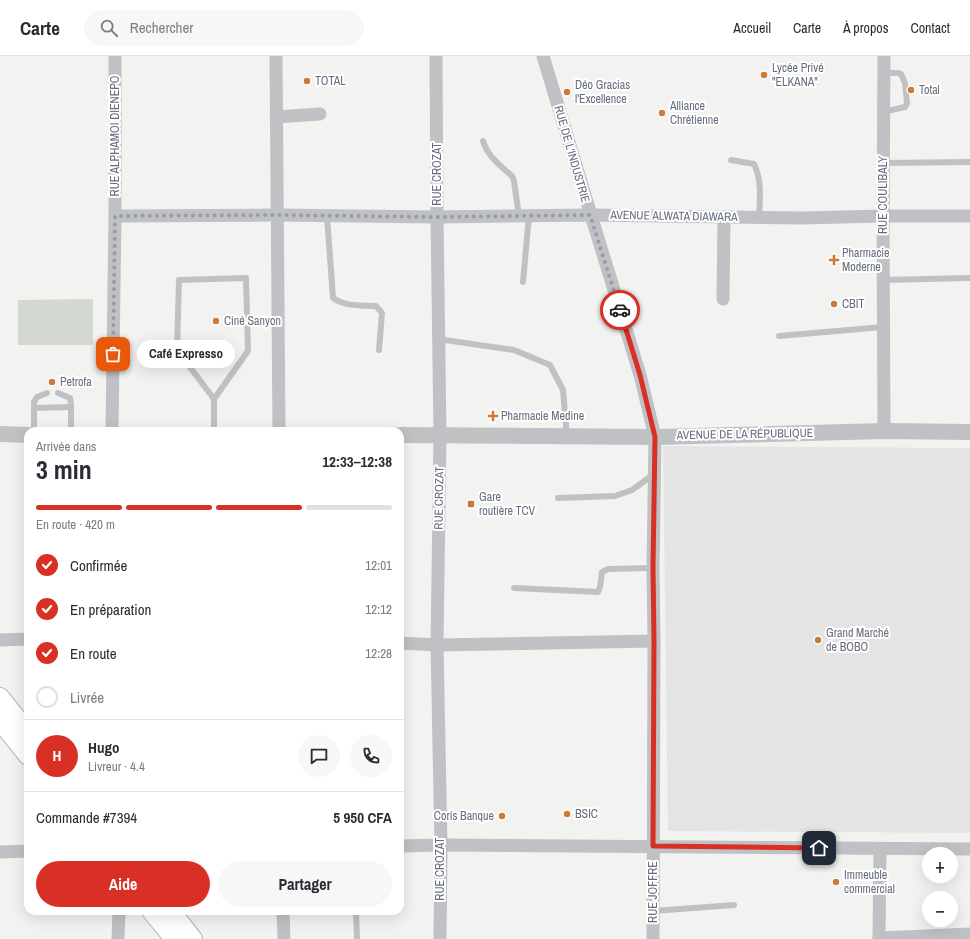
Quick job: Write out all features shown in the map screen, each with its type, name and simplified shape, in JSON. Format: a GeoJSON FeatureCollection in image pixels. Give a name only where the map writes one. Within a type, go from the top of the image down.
{"type":"FeatureCollection","features":[{"type":"Feature","properties":{"kind":"main road"},"geometry":{"type":"LineString","coordinates":[[0,698],[24,727]]}},
{"type":"Feature","properties":{"kind":"main road"},"geometry":{"type":"LineString","coordinates":[[0,721],[24,751]]}},
{"type":"Feature","properties":{"kind":"main road"},"geometry":{"type":"LineString","coordinates":[[154,915],[174,939]]}},
{"type":"Feature","properties":{"kind":"main road"},"geometry":{"type":"LineString","coordinates":[[174,915],[193,939]]}},
{"type":"Feature","properties":{"kind":"street","name":"RUE ALPHAMOI DIENEPO"},"geometry":{"type":"LineString","coordinates":[[112,427],[115,216],[115,56]]}},
{"type":"Feature","properties":{"kind":"street"},"geometry":{"type":"LineString","coordinates":[[276,56],[279,427]]}},
{"type":"Feature","properties":{"kind":"street","name":"RUE CROZAT"},"geometry":{"type":"LineString","coordinates":[[436,56],[440,435],[437,645],[441,845],[440,939]]}},
{"type":"Feature","properties":{"kind":"street","name":"RUE DE L'INDUSTRIE"},"geometry":{"type":"LineString","coordinates":[[543,56],[590,215],[640,375],[655,437]]}},
{"type":"Feature","properties":{"kind":"street","name":"RUE COULIBALY"},"geometry":{"type":"LineString","coordinates":[[884,56],[884,431]]}},
{"type":"Feature","properties":{"kind":"street"},"geometry":{"type":"LineString","coordinates":[[276,117],[320,114]]}},
{"type":"Feature","properties":{"kind":"street","name":"AVENUE ALWATA DIAWARA"},"geometry":{"type":"LineString","coordinates":[[115,216],[277,215],[437,217],[590,215],[802,218],[970,216]]}},
{"type":"Feature","properties":{"kind":"street"},"geometry":{"type":"LineString","coordinates":[[723,299],[724,217]]}},
{"type":"Feature","properties":{"kind":"street","name":"AVENUE DE LA RÉPUBLIQUE"},"geometry":{"type":"LineString","coordinates":[[404,435],[655,437],[884,431],[970,432]]}},
{"type":"Feature","properties":{"kind":"street"},"geometry":{"type":"LineString","coordinates":[[0,434],[24,434]]}},
{"type":"Feature","properties":{"kind":"street","name":"RUE JOFFRE"},"geometry":{"type":"LineString","coordinates":[[653,939],[653,568],[655,437]]}},
{"type":"Feature","properties":{"kind":"street"},"geometry":{"type":"LineString","coordinates":[[0,640],[24,639]]}},
{"type":"Feature","properties":{"kind":"street"},"geometry":{"type":"LineString","coordinates":[[404,643],[437,645],[654,641]]}},
{"type":"Feature","properties":{"kind":"street"},"geometry":{"type":"LineString","coordinates":[[404,846],[653,846],[970,849]]}},
{"type":"Feature","properties":{"kind":"street"},"geometry":{"type":"LineString","coordinates":[[880,849],[879,938],[970,934]]}},
{"type":"Feature","properties":{"kind":"street"},"geometry":{"type":"LineString","coordinates":[[0,852],[24,851]]}},
{"type":"Feature","properties":{"kind":"street"},"geometry":{"type":"LineString","coordinates":[[118,939],[119,915]]}},
{"type":"Feature","properties":{"kind":"street"},"geometry":{"type":"LineString","coordinates":[[283,915],[284,939]]}},
{"type":"Feature","properties":{"kind":"lane"},"geometry":{"type":"LineString","coordinates":[[883,112],[905,107],[907,103],[905,83],[901,74],[884,73]]}},
{"type":"Feature","properties":{"kind":"lane"},"geometry":{"type":"LineString","coordinates":[[483,141],[489,154],[512,176],[524,216],[523,282]]}},
{"type":"Feature","properties":{"kind":"lane"},"geometry":{"type":"LineString","coordinates":[[731,160],[754,164],[757,169],[760,188],[760,217]]}},
{"type":"Feature","properties":{"kind":"lane"},"geometry":{"type":"LineString","coordinates":[[883,163],[970,162]]}},
{"type":"Feature","properties":{"kind":"lane"},"geometry":{"type":"LineString","coordinates":[[327,216],[334,298],[348,305],[376,306],[382,313],[379,350]]}},
{"type":"Feature","properties":{"kind":"lane"},"geometry":{"type":"LineString","coordinates":[[214,399],[177,350],[179,280],[246,278],[248,351],[214,399],[214,427]]}},
{"type":"Feature","properties":{"kind":"lane"},"geometry":{"type":"LineString","coordinates":[[883,280],[970,278]]}},
{"type":"Feature","properties":{"kind":"lane"},"geometry":{"type":"LineString","coordinates":[[779,336],[884,327]]}},
{"type":"Feature","properties":{"kind":"lane"},"geometry":{"type":"LineString","coordinates":[[438,339],[514,350],[550,365],[563,390],[567,436]]}},
{"type":"Feature","properties":{"kind":"lane"},"geometry":{"type":"LineString","coordinates":[[34,427],[34,402],[37,397],[46,392]]}},
{"type":"Feature","properties":{"kind":"lane"},"geometry":{"type":"LineString","coordinates":[[58,393],[70,398],[71,427]]}},
{"type":"Feature","properties":{"kind":"lane"},"geometry":{"type":"LineString","coordinates":[[34,408],[71,406]]}},
{"type":"Feature","properties":{"kind":"lane"},"geometry":{"type":"LineString","coordinates":[[558,498],[615,496],[632,490],[654,474]]}},
{"type":"Feature","properties":{"kind":"lane"},"geometry":{"type":"LineString","coordinates":[[514,588],[598,592],[600,589],[602,572],[608,569],[653,568]]}},
{"type":"Feature","properties":{"kind":"lane"},"geometry":{"type":"LineString","coordinates":[[653,911],[734,905]]}},
{"type":"Feature","properties":{"kind":"lane"},"geometry":{"type":"LineString","coordinates":[[356,915],[357,939]]}},
{"type":"Feature","properties":{"kind":"shaded area"},"geometry":{"type":"Polygon","coordinates":[[[93,299],[93,345],[18,345],[18,300],[93,299]]]}},
{"type":"Feature","properties":{"kind":"shaded area","name":"Grand Marché de BOBO"},"geometry":{"type":"Polygon","coordinates":[[[663,446],[970,448],[970,833],[668,831],[663,446]]]}},
{"type":"Feature","properties":{"kind":"way so far"},"geometry":{"type":"LineString","coordinates":[[113,354],[115,216],[277,215],[437,217],[590,215],[620,310]]}},
{"type":"Feature","properties":{"kind":"place","name":"Lycée Privé \"ELKANA\""},"geometry":{"type":"Point","coordinates":[764,75]}},
{"type":"Feature","properties":{"kind":"place","name":"TOTAL"},"geometry":{"type":"Point","coordinates":[307,81]}},
{"type":"Feature","properties":{"kind":"place","name":"Total"},"geometry":{"type":"Point","coordinates":[911,90]}},
{"type":"Feature","properties":{"kind":"place","name":"Déo Gracias l'Excellence"},"geometry":{"type":"Point","coordinates":[567,92]}},
{"type":"Feature","properties":{"kind":"place","name":"Alliance Chrétienne"},"geometry":{"type":"Point","coordinates":[662,113]}},
{"type":"Feature","properties":{"kind":"place","name":"Pharmacie Moderne"},"geometry":{"type":"Point","coordinates":[834,260]}},
{"type":"Feature","properties":{"kind":"place","name":"CBIT"},"geometry":{"type":"Point","coordinates":[834,304]}},
{"type":"Feature","properties":{"kind":"place","name":"Ciné Sanyon"},"geometry":{"type":"Point","coordinates":[216,321]}},
{"type":"Feature","properties":{"kind":"place","name":"Café Expresso"},"geometry":{"type":"Point","coordinates":[113,354]}},
{"type":"Feature","properties":{"kind":"place","name":"Petrofa"},"geometry":{"type":"Point","coordinates":[52,382]}},
{"type":"Feature","properties":{"kind":"place","name":"Pharmacie Medine"},"geometry":{"type":"Point","coordinates":[493,416]}},
{"type":"Feature","properties":{"kind":"place","name":"Gare routière TCV"},"geometry":{"type":"Point","coordinates":[471,504]}},
{"type":"Feature","properties":{"kind":"place","name":"Grand Marché de BOBO"},"geometry":{"type":"Point","coordinates":[818,640]}},
{"type":"Feature","properties":{"kind":"place","name":"BSIC"},"geometry":{"type":"Point","coordinates":[567,814]}},
{"type":"Feature","properties":{"kind":"place","name":"Coris Banque"},"geometry":{"type":"Point","coordinates":[502,816]}},
{"type":"Feature","properties":{"kind":"place","name":"Immeuble commercial"},"geometry":{"type":"Point","coordinates":[836,882]}},
{"type":"Feature","properties":{"kind":"route"},"geometry":{"type":"LineString","coordinates":[[620,310],[640,375],[655,437],[653,568],[653,846],[819,848]]}}]}
